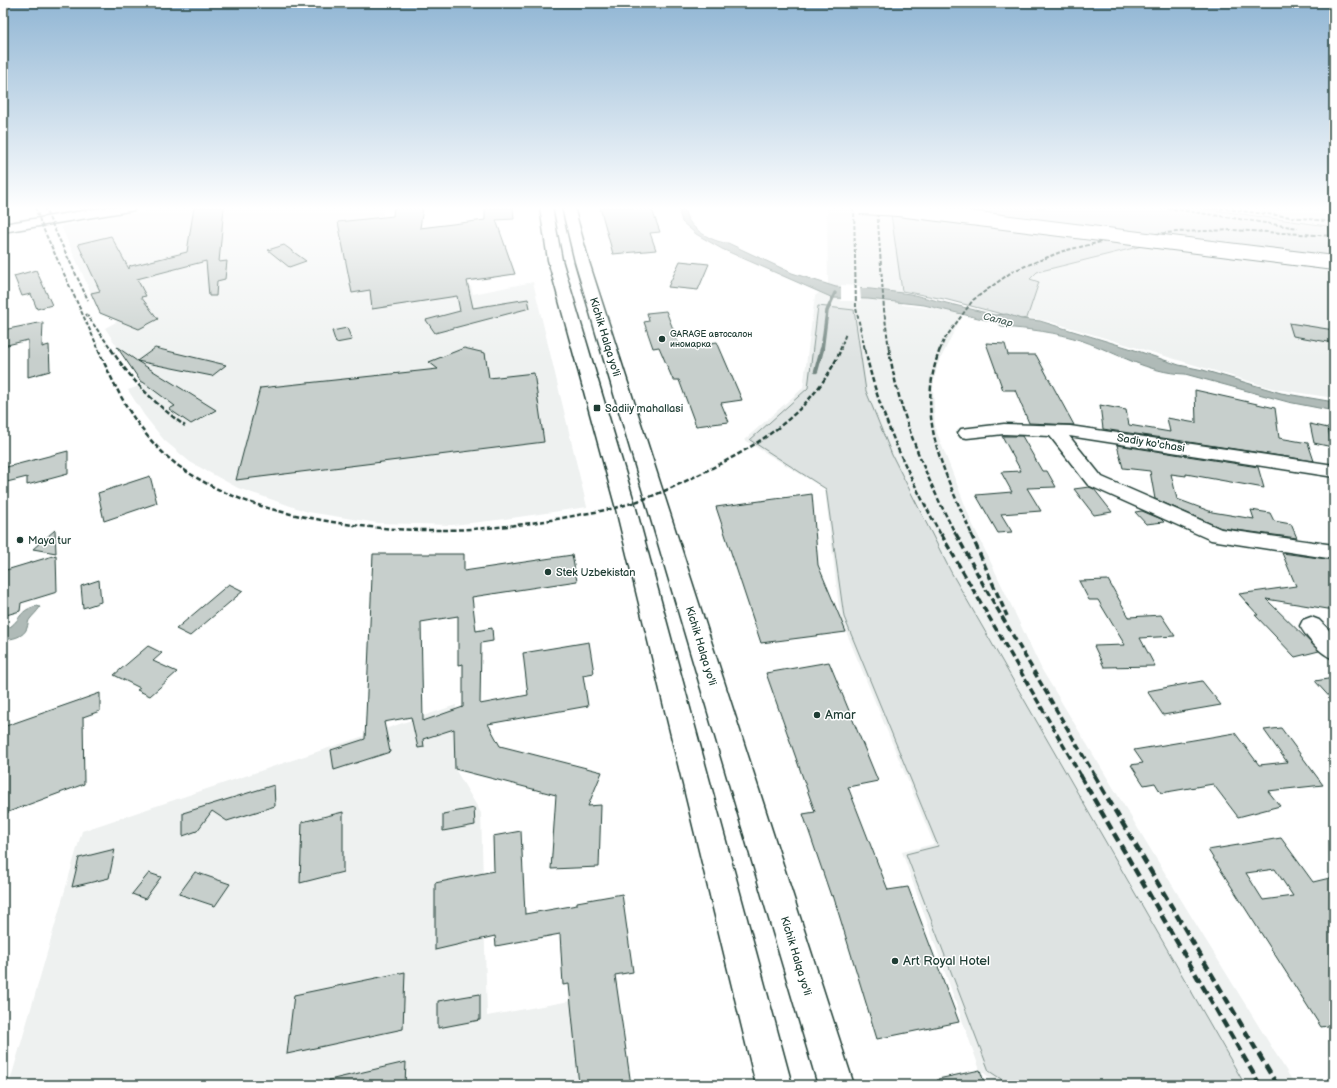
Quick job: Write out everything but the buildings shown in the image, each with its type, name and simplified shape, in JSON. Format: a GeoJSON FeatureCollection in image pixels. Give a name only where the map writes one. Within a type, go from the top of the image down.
{"type":"FeatureCollection","features":[{"type":"Feature","properties":{"kind":"main road","name":"Kichik Halqa yo'li"},"geometry":{"type":"LineString","coordinates":[[555,258],[625,505],[774,1085]]}},
{"type":"Feature","properties":{"kind":"main road","name":"Kichik Halqa yo'li"},"geometry":{"type":"LineString","coordinates":[[581,258],[836,1085]]}},
{"type":"Feature","properties":{"kind":"main road"},"geometry":{"type":"LineString","coordinates":[[1292,258],[1334,263]]}},
{"type":"Feature","properties":{"kind":"main road"},"geometry":{"type":"LineString","coordinates":[[592,390],[620,387]]}},
{"type":"Feature","properties":{"kind":"street","name":"Sadiy ko'chasi"},"geometry":{"type":"LineString","coordinates":[[966,433],[1004,429],[1056,432],[1070,431],[1334,471]]}},
{"type":"Feature","properties":{"kind":"street"},"geometry":{"type":"LineString","coordinates":[[1056,432],[1095,481],[1218,535],[1334,552]]}},
{"type":"Feature","properties":{"kind":"street"},"geometry":{"type":"LineString","coordinates":[[1312,626],[1334,650]]}},
{"type":"Feature","properties":{"kind":"shaded area"},"geometry":{"type":"Polygon","coordinates":[[[75,258],[413,258],[451,289],[471,286],[473,294],[533,282],[587,507],[452,525],[378,523],[308,512],[238,488],[190,462],[164,440],[144,415],[128,390],[142,385],[105,328],[118,321],[100,313],[75,258]]]}},
{"type":"Feature","properties":{"kind":"shaded area"},"geometry":{"type":"Polygon","coordinates":[[[828,258],[898,258],[902,281],[902,305],[939,309],[962,315],[937,366],[933,386],[935,428],[972,523],[1042,670],[1295,1085],[999,1085],[980,1070],[902,852],[934,844],[840,617],[825,489],[744,440],[803,388],[815,296],[828,284],[828,258]]]}},
{"type":"Feature","properties":{"kind":"shaded area"},"geometry":{"type":"Polygon","coordinates":[[[897,258],[1094,258],[1037,272],[1030,279],[1039,282],[1027,318],[1021,319],[944,299],[902,291],[897,258]]]}},
{"type":"Feature","properties":{"kind":"shaded area"},"geometry":{"type":"Polygon","coordinates":[[[1094,258],[1245,258],[1334,268],[1334,398],[1275,389],[1048,321],[1027,318],[1038,282],[1029,279],[1037,272],[1094,258]]]}},
{"type":"Feature","properties":{"kind":"shaded area"},"geometry":{"type":"Polygon","coordinates":[[[1245,258],[1334,258],[1334,268],[1245,258]]]}},
{"type":"Feature","properties":{"kind":"shaded area"},"geometry":{"type":"Polygon","coordinates":[[[818,306],[854,310],[866,391],[892,455],[951,572],[1245,1085],[1004,1085],[1001,1079],[989,1071],[906,854],[938,846],[844,617],[826,489],[750,440],[808,388],[818,306]]]}},
{"type":"Feature","properties":{"kind":"shaded area"},"geometry":{"type":"Polygon","coordinates":[[[456,705],[454,737],[455,769],[481,813],[487,1016],[587,998],[597,1085],[9,1085],[82,831],[456,705]]]}},
{"type":"Feature","properties":{"kind":"water","name":"Салар"},"geometry":{"type":"Polygon","coordinates":[[[742,258],[760,258],[792,273],[836,287],[871,289],[910,294],[995,315],[1007,314],[1021,319],[1040,321],[1179,365],[1203,370],[1281,393],[1334,402],[1334,411],[1288,402],[1185,374],[1158,370],[1133,362],[1083,341],[1063,335],[1001,327],[999,323],[924,305],[868,299],[833,298],[742,258]]]}},
{"type":"Feature","properties":{"kind":"water"},"geometry":{"type":"Polygon","coordinates":[[[37,606],[40,607],[29,620],[27,628],[23,634],[10,639],[3,639],[3,626],[10,627],[24,612],[37,606]]]}},
{"type":"Feature","properties":{"kind":"pier"},"geometry":{"type":"Polygon","coordinates":[[[841,285],[860,286],[861,301],[841,301],[841,285]]]}},
{"type":"Feature","properties":{"kind":"waterway"},"geometry":{"type":"LineString","coordinates":[[822,350],[827,311],[835,293]]}},
{"type":"Feature","properties":{"kind":"waterway"},"geometry":{"type":"LineString","coordinates":[[816,371],[822,349]]}},
{"type":"Feature","properties":{"kind":"railway"},"geometry":{"type":"LineString","coordinates":[[57,258],[99,350]]}},
{"type":"Feature","properties":{"kind":"railway"},"geometry":{"type":"LineString","coordinates":[[68,258],[88,300]]}},
{"type":"Feature","properties":{"kind":"railway"},"geometry":{"type":"LineString","coordinates":[[855,258],[856,308],[865,350]]}},
{"type":"Feature","properties":{"kind":"railway"},"geometry":{"type":"LineString","coordinates":[[880,258],[884,310],[889,350]]}},
{"type":"Feature","properties":{"kind":"railway"},"geometry":{"type":"LineString","coordinates":[[940,350],[944,340],[973,300],[1013,271],[1046,258]]}},
{"type":"Feature","properties":{"kind":"railway"},"geometry":{"type":"LineString","coordinates":[[86,314],[112,350]]}},
{"type":"Feature","properties":{"kind":"railway"},"geometry":{"type":"LineString","coordinates":[[840,350],[846,333]]}},
{"type":"Feature","properties":{"kind":"railway"},"geometry":{"type":"LineString","coordinates":[[98,349],[113,382],[131,414],[141,428],[166,455],[195,477],[242,500],[294,515],[344,524],[411,530],[477,529],[544,521],[619,507],[673,487],[756,444],[790,418],[819,387],[831,369],[841,349]]}},
{"type":"Feature","properties":{"kind":"railway"},"geometry":{"type":"LineString","coordinates":[[111,349],[144,391],[185,426]]}},
{"type":"Feature","properties":{"kind":"railway"},"geometry":{"type":"LineString","coordinates":[[865,349],[878,398],[896,445],[941,535]]}},
{"type":"Feature","properties":{"kind":"railway"},"geometry":{"type":"LineString","coordinates":[[889,349],[899,398],[915,445],[934,491],[956,535]]}},
{"type":"Feature","properties":{"kind":"railway"},"geometry":{"type":"LineString","coordinates":[[940,349],[933,374],[930,398],[932,422],[936,445],[943,467],[972,535]]}},
{"type":"Feature","properties":{"kind":"railway"},"geometry":{"type":"LineString","coordinates":[[941,534],[1081,776]]}},
{"type":"Feature","properties":{"kind":"railway"},"geometry":{"type":"LineString","coordinates":[[956,534],[984,586],[1095,776]]}},
{"type":"Feature","properties":{"kind":"railway"},"geometry":{"type":"LineString","coordinates":[[971,534],[1007,616]]}},
{"type":"Feature","properties":{"kind":"railway"},"geometry":{"type":"LineString","coordinates":[[1080,775],[1260,1085]]}},
{"type":"Feature","properties":{"kind":"railway"},"geometry":{"type":"LineString","coordinates":[[1094,775],[1277,1085]]}},
{"type":"Feature","properties":{"kind":"place","name":"GARAGE автосалон иномарка"},"geometry":{"type":"Point","coordinates":[662,339]}},
{"type":"Feature","properties":{"kind":"place","name":"Sadiiy mahallasi"},"geometry":{"type":"Point","coordinates":[597,408]}},
{"type":"Feature","properties":{"kind":"place","name":"Maya tur"},"geometry":{"type":"Point","coordinates":[20,540]}},
{"type":"Feature","properties":{"kind":"place","name":"Stek Uzbekistan"},"geometry":{"type":"Point","coordinates":[548,572]}},
{"type":"Feature","properties":{"kind":"place","name":"Amar"},"geometry":{"type":"Point","coordinates":[817,715]}},
{"type":"Feature","properties":{"kind":"place","name":"Art Royal Hotel"},"geometry":{"type":"Point","coordinates":[895,961]}}]}
